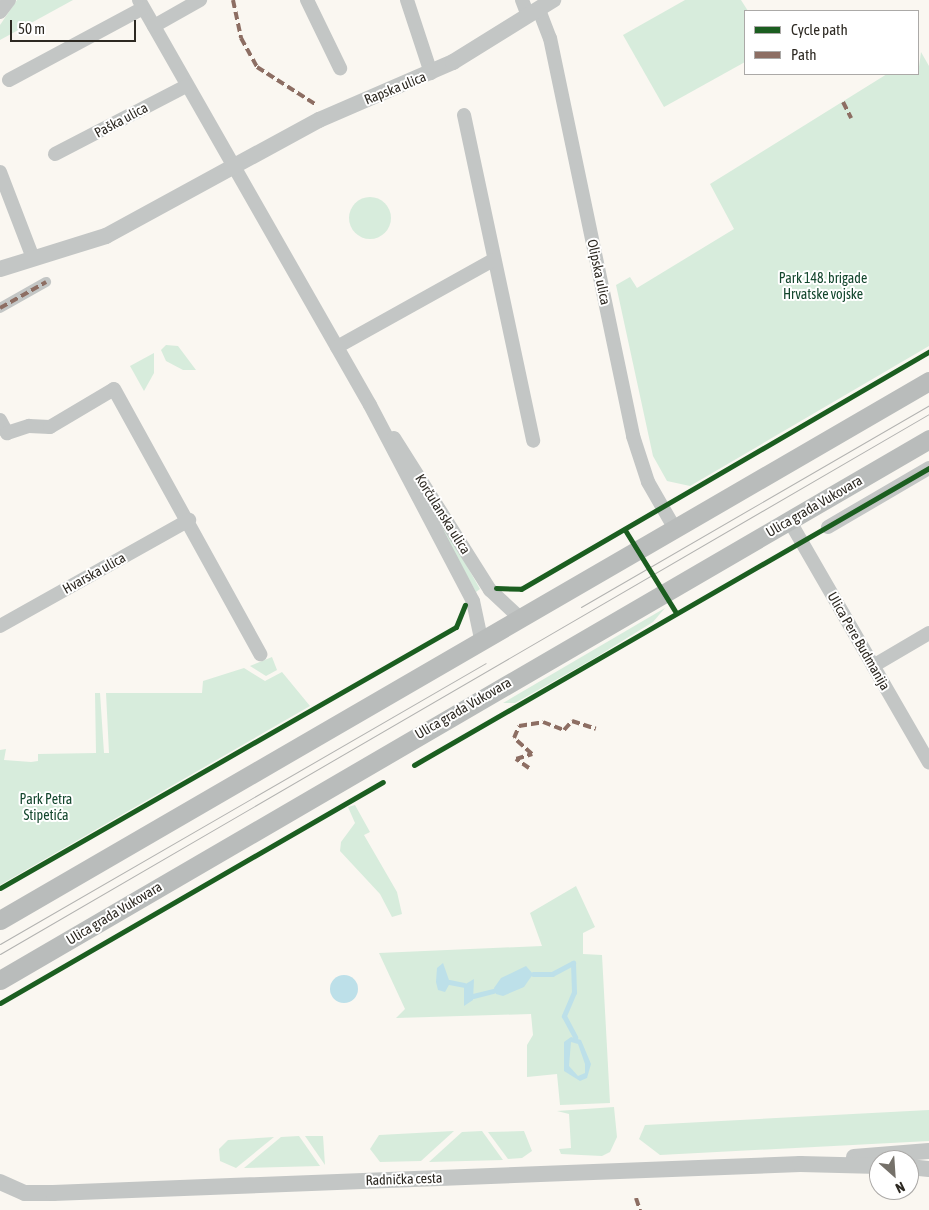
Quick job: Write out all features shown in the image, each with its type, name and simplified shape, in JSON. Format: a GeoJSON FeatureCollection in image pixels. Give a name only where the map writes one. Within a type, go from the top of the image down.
{"type":"FeatureCollection","features":[{"type":"Feature","properties":{"kind":"main road"},"geometry":{"type":"LineString","coordinates":[[0,920],[929,381]]}},
{"type":"Feature","properties":{"kind":"main road","name":"Ulica grada Vukovara"},"geometry":{"type":"LineString","coordinates":[[0,980],[929,439]]}},
{"type":"Feature","properties":{"kind":"street"},"geometry":{"type":"LineString","coordinates":[[0,12],[9,0]]}},
{"type":"Feature","properties":{"kind":"street"},"geometry":{"type":"LineString","coordinates":[[154,26],[200,0]]}},
{"type":"Feature","properties":{"kind":"street"},"geometry":{"type":"LineString","coordinates":[[308,0],[340,68]]}},
{"type":"Feature","properties":{"kind":"street"},"geometry":{"type":"LineString","coordinates":[[407,0],[431,73]]}},
{"type":"Feature","properties":{"kind":"street","name":"Olipska ulica"},"geometry":{"type":"LineString","coordinates":[[522,0],[550,38],[633,436],[648,482],[674,529]]}},
{"type":"Feature","properties":{"kind":"street","name":"Rapska ulica"},"geometry":{"type":"LineString","coordinates":[[0,269],[106,236],[319,120],[431,73],[553,0]]}},
{"type":"Feature","properties":{"kind":"street"},"geometry":{"type":"LineString","coordinates":[[9,80],[141,4],[232,167]]}},
{"type":"Feature","properties":{"kind":"street","name":"Paška ulica"},"geometry":{"type":"LineString","coordinates":[[55,154],[186,86]]}},
{"type":"Feature","properties":{"kind":"street"},"geometry":{"type":"LineString","coordinates":[[464,115],[493,260],[533,441]]}},
{"type":"Feature","properties":{"kind":"street","name":"Korčulanska ulica"},"geometry":{"type":"LineString","coordinates":[[232,167],[370,405],[472,601],[481,640]]}},
{"type":"Feature","properties":{"kind":"street"},"geometry":{"type":"LineString","coordinates":[[0,172],[33,258]]}},
{"type":"Feature","properties":{"kind":"street"},"geometry":{"type":"LineString","coordinates":[[337,347],[493,260]]}},
{"type":"Feature","properties":{"kind":"street"},"geometry":{"type":"LineString","coordinates":[[0,308],[46,282]]}},
{"type":"Feature","properties":{"kind":"street"},"geometry":{"type":"LineString","coordinates":[[0,420],[7,433],[29,426],[50,427],[114,389],[189,520],[260,654]]}},
{"type":"Feature","properties":{"kind":"street","name":"Korčulanska ulica"},"geometry":{"type":"LineString","coordinates":[[370,405],[426,484],[490,590],[520,618]]}},
{"type":"Feature","properties":{"kind":"street","name":"Ulica grada Vukovara"},"geometry":{"type":"LineString","coordinates":[[828,527],[929,468]]}},
{"type":"Feature","properties":{"kind":"street","name":"Hvarska ulica"},"geometry":{"type":"LineString","coordinates":[[0,626],[189,520]]}},
{"type":"Feature","properties":{"kind":"street","name":"Ulica Pere Budmanija"},"geometry":{"type":"LineString","coordinates":[[789,520],[929,762]]}},
{"type":"Feature","properties":{"kind":"street"},"geometry":{"type":"LineString","coordinates":[[873,666],[929,633]]}},
{"type":"Feature","properties":{"kind":"street","name":"Radnička cesta"},"geometry":{"type":"LineString","coordinates":[[3,1187],[53,1193],[800,1164],[929,1151]]}},
{"type":"Feature","properties":{"kind":"street","name":"Radnička cesta"},"geometry":{"type":"LineString","coordinates":[[800,1164],[869,1166]]}},
{"type":"Feature","properties":{"kind":"green space"},"geometry":{"type":"Polygon","coordinates":[[[17,0],[73,0],[0,40],[0,25],[17,0]]]}},
{"type":"Feature","properties":{"kind":"green space"},"geometry":{"type":"Polygon","coordinates":[[[685,0],[741,0],[747,10],[744,10],[744,63],[664,107],[623,35],[685,0]]]}},
{"type":"Feature","properties":{"kind":"green space","name":"Park 148. brigade Hrvatske vojske"},"geometry":{"type":"Polygon","coordinates":[[[921,52],[929,66],[929,346],[690,486],[667,481],[653,456],[616,285],[630,277],[637,288],[734,229],[710,184],[885,75],[919,75],[921,52]]]}},
{"type":"Feature","properties":{"kind":"green space"},"geometry":{"type":"Polygon","coordinates":[[[374,197],[382,200],[388,206],[391,218],[388,230],[382,236],[366,239],[358,236],[352,230],[349,214],[352,206],[358,200],[374,197]]]}},
{"type":"Feature","properties":{"kind":"green space"},"geometry":{"type":"Polygon","coordinates":[[[166,345],[178,346],[196,370],[183,370],[166,361],[161,350],[166,345]]]}},
{"type":"Feature","properties":{"kind":"green space"},"geometry":{"type":"Polygon","coordinates":[[[154,353],[154,373],[144,391],[130,366],[154,353]]]}},
{"type":"Feature","properties":{"kind":"green space"},"geometry":{"type":"Polygon","coordinates":[[[425,492],[480,589],[476,592],[426,502],[425,492]]]}},
{"type":"Feature","properties":{"kind":"green space"},"geometry":{"type":"Polygon","coordinates":[[[665,608],[653,622],[593,659],[515,703],[503,703],[665,608]]]}},
{"type":"Feature","properties":{"kind":"green space"},"geometry":{"type":"Polygon","coordinates":[[[272,657],[277,670],[266,676],[250,666],[272,657]]]}},
{"type":"Feature","properties":{"kind":"green space","name":"Park Petra Stipetića"},"geometry":{"type":"Polygon","coordinates":[[[244,668],[265,681],[282,672],[310,706],[0,885],[0,750],[6,749],[4,760],[31,762],[38,761],[38,754],[96,753],[95,693],[100,693],[104,753],[109,753],[106,693],[202,693],[203,681],[244,668]]]}},
{"type":"Feature","properties":{"kind":"green space"},"geometry":{"type":"Polygon","coordinates":[[[355,805],[370,832],[364,835],[397,892],[402,914],[392,917],[380,894],[340,851],[341,842],[355,823],[348,807],[355,805]]]}},
{"type":"Feature","properties":{"kind":"green space"},"geometry":{"type":"Polygon","coordinates":[[[576,886],[595,927],[583,933],[583,954],[602,955],[610,1103],[560,1105],[557,1074],[527,1077],[527,1045],[533,1035],[531,1014],[396,1018],[405,1009],[379,953],[542,946],[530,913],[576,886]]]}},
{"type":"Feature","properties":{"kind":"green space"},"geometry":{"type":"Polygon","coordinates":[[[614,1107],[617,1137],[610,1152],[602,1156],[561,1154],[559,1149],[571,1148],[569,1114],[557,1111],[614,1107]]]}},
{"type":"Feature","properties":{"kind":"green space"},"geometry":{"type":"Polygon","coordinates":[[[929,1110],[929,1141],[660,1155],[639,1139],[645,1125],[929,1110]]]}},
{"type":"Feature","properties":{"kind":"green space"},"geometry":{"type":"Polygon","coordinates":[[[454,1131],[421,1161],[380,1162],[370,1149],[379,1135],[454,1131]]]}},
{"type":"Feature","properties":{"kind":"green space"},"geometry":{"type":"Polygon","coordinates":[[[482,1131],[503,1160],[429,1162],[462,1132],[482,1131]]]}},
{"type":"Feature","properties":{"kind":"green space"},"geometry":{"type":"Polygon","coordinates":[[[524,1131],[532,1151],[522,1158],[508,1159],[488,1132],[524,1131]]]}},
{"type":"Feature","properties":{"kind":"green space"},"geometry":{"type":"Polygon","coordinates":[[[299,1136],[320,1166],[244,1168],[281,1137],[299,1136]]]}},
{"type":"Feature","properties":{"kind":"green space"},"geometry":{"type":"Polygon","coordinates":[[[305,1136],[323,1136],[325,1165],[305,1136]]]}},
{"type":"Feature","properties":{"kind":"green space"},"geometry":{"type":"Polygon","coordinates":[[[274,1137],[236,1168],[220,1161],[219,1149],[228,1140],[274,1137]]]}},
{"type":"Feature","properties":{"kind":"water"},"geometry":{"type":"Polygon","coordinates":[[[443,963],[450,983],[445,992],[438,990],[436,982],[437,968],[443,963]]]}},
{"type":"Feature","properties":{"kind":"water"},"geometry":{"type":"Polygon","coordinates":[[[526,966],[533,974],[524,987],[503,996],[496,994],[494,988],[501,978],[526,966]]]}},
{"type":"Feature","properties":{"kind":"water"},"geometry":{"type":"Polygon","coordinates":[[[344,975],[354,979],[358,989],[354,999],[344,1003],[334,999],[330,989],[334,979],[344,975]]]}},
{"type":"Feature","properties":{"kind":"water"},"geometry":{"type":"Polygon","coordinates":[[[474,979],[473,1000],[464,1006],[464,985],[474,979]]]}},
{"type":"Feature","properties":{"kind":"water"},"geometry":{"type":"Polygon","coordinates":[[[571,1037],[581,1040],[591,1064],[587,1078],[580,1081],[564,1071],[564,1042],[571,1037]],[[571,1042],[569,1066],[578,1076],[585,1073],[585,1064],[578,1044],[571,1042]]]}},
{"type":"Feature","properties":{"kind":"waterway"},"geometry":{"type":"LineString","coordinates":[[533,974],[552,974],[573,963],[574,992],[564,1016],[575,1037]]}},
{"type":"Feature","properties":{"kind":"waterway"},"geometry":{"type":"LineString","coordinates":[[449,982],[464,985]]}},
{"type":"Feature","properties":{"kind":"waterway"},"geometry":{"type":"LineString","coordinates":[[473,996],[493,991]]}},
{"type":"Feature","properties":{"kind":"tram line"},"geometry":{"type":"LineString","coordinates":[[581,607],[929,405]]}},
{"type":"Feature","properties":{"kind":"tram line"},"geometry":{"type":"LineString","coordinates":[[0,954],[929,414]]}},
{"type":"Feature","properties":{"kind":"tram line"},"geometry":{"type":"LineString","coordinates":[[0,944],[486,663]]}},
{"type":"Feature","properties":{"kind":"marked path"},"geometry":{"type":"LineString","coordinates":[[233,0],[241,38],[257,67],[315,104]]}},
{"type":"Feature","properties":{"kind":"marked path"},"geometry":{"type":"LineString","coordinates":[[843,102],[851,118]]}},
{"type":"Feature","properties":{"kind":"marked path"},"geometry":{"type":"LineString","coordinates":[[0,308],[46,282]]}},
{"type":"Feature","properties":{"kind":"marked path"},"geometry":{"type":"LineString","coordinates":[[529,768],[516,759],[532,754],[514,738],[519,726],[543,722],[564,730],[572,721],[596,729]]}},
{"type":"Feature","properties":{"kind":"marked path"},"geometry":{"type":"LineString","coordinates":[[636,1198],[640,1210]]}},
{"type":"Feature","properties":{"kind":"cycle path"},"geometry":{"type":"LineString","coordinates":[[496,588],[521,589],[929,352]]}},
{"type":"Feature","properties":{"kind":"cycle path"},"geometry":{"type":"LineString","coordinates":[[414,765],[929,468]]}},
{"type":"Feature","properties":{"kind":"cycle path"},"geometry":{"type":"LineString","coordinates":[[625,530],[675,611]]}},
{"type":"Feature","properties":{"kind":"cycle path"},"geometry":{"type":"LineString","coordinates":[[0,888],[456,627],[465,605]]}},
{"type":"Feature","properties":{"kind":"cycle path"},"geometry":{"type":"LineString","coordinates":[[0,1003],[383,782]]}}]}
